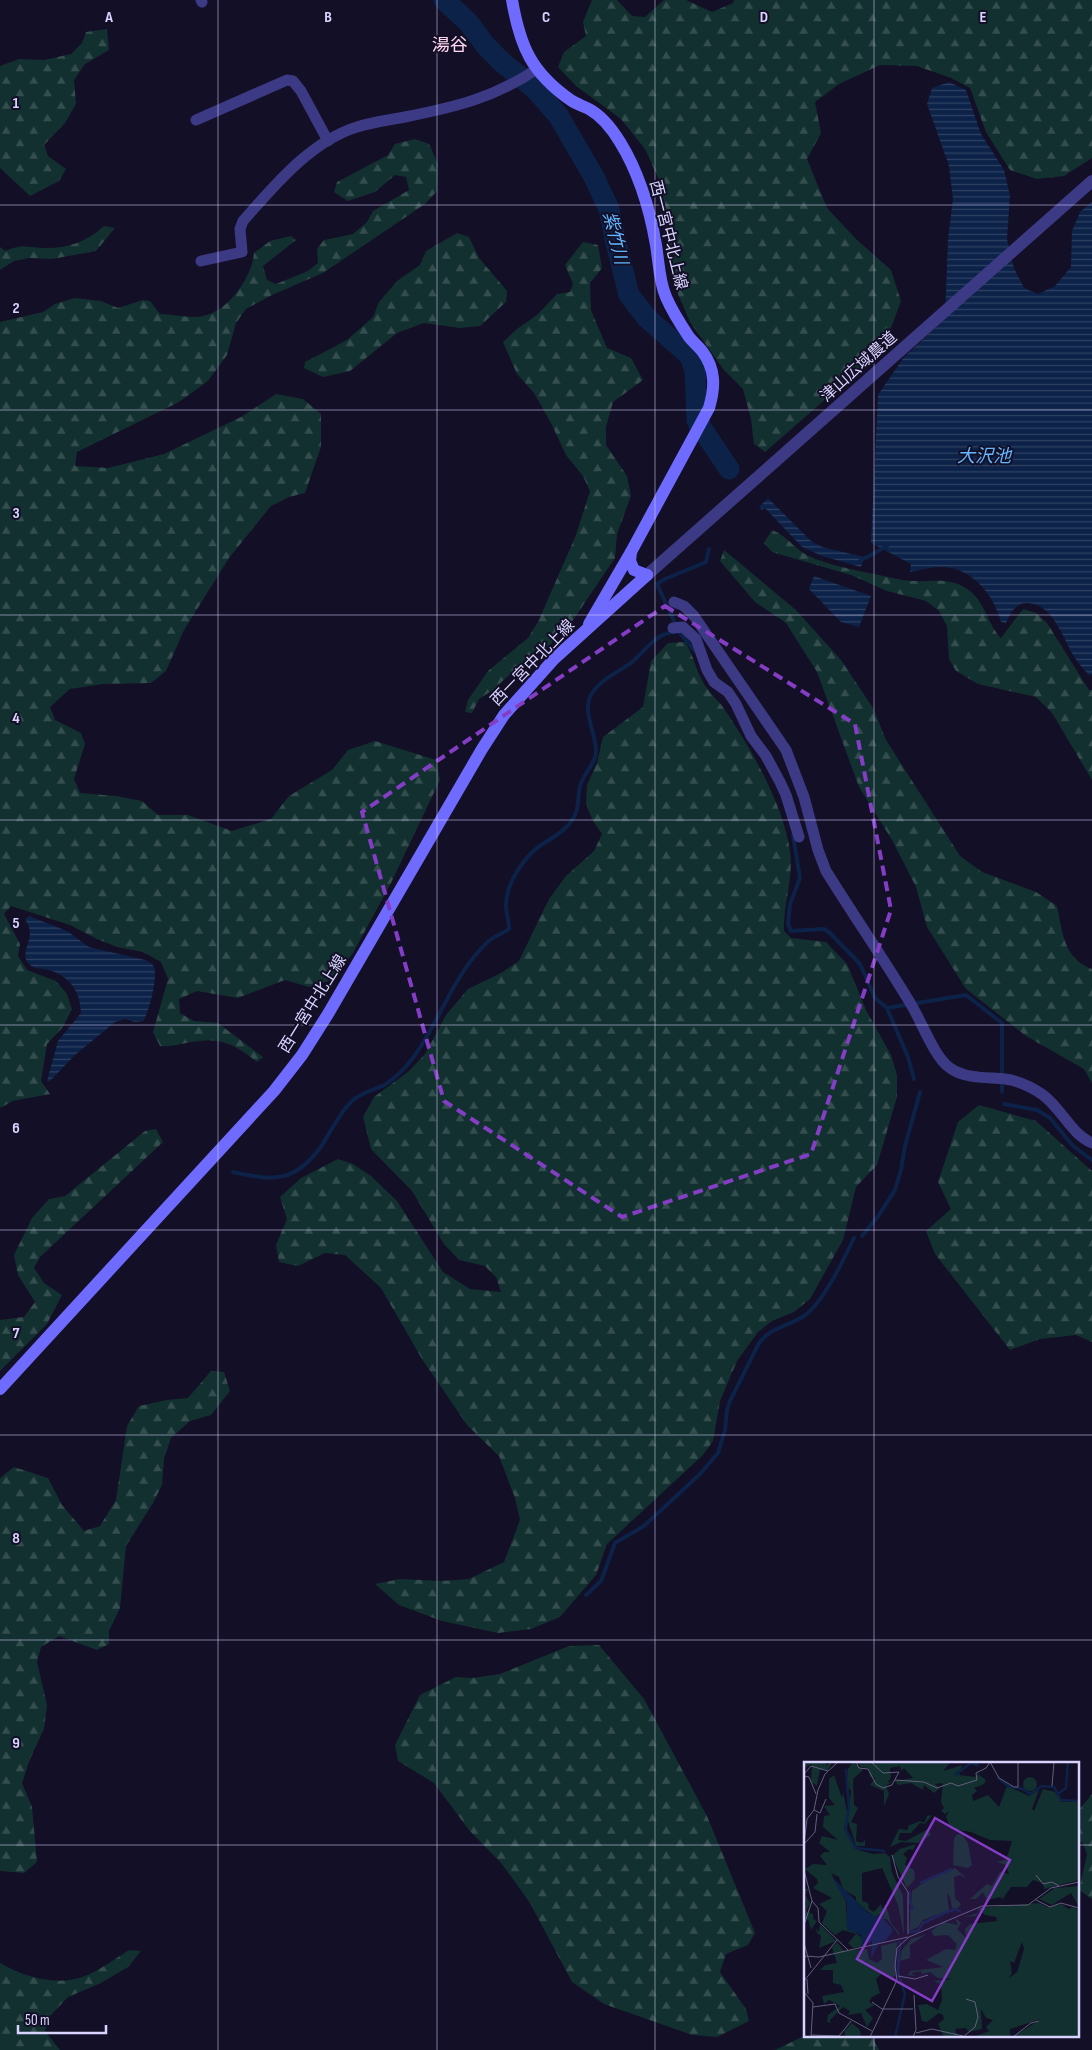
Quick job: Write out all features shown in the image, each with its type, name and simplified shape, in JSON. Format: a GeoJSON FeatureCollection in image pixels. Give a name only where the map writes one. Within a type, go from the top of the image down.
{"type":"FeatureCollection","features":[{"type":"Feature","properties":{"kind":"main road","name":"西一宮中北上線"},"geometry":{"type":"LineString","coordinates":[[512,0],[519,37],[532,72],[565,96],[589,109],[606,123],[630,160],[646,204],[656,246],[660,280],[665,294],[690,338],[704,353],[712,371],[713,394],[704,419],[586,631]]}},
{"type":"Feature","properties":{"kind":"main road"},"geometry":{"type":"LineString","coordinates":[[631,552],[630,561],[634,570],[647,576]]}},
{"type":"Feature","properties":{"kind":"main road","name":"西一宮中北上線"},"geometry":{"type":"LineString","coordinates":[[0,1389],[274,1091],[302,1055],[328,1014],[482,749],[504,716],[554,659],[647,576]]}},
{"type":"Feature","properties":{"kind":"street"},"geometry":{"type":"LineString","coordinates":[[201,261],[242,252],[240,229],[243,221],[294,166],[328,141],[357,127],[453,107],[476,100],[513,84],[532,72]]}},
{"type":"Feature","properties":{"kind":"street"},"geometry":{"type":"LineString","coordinates":[[196,120],[287,80],[293,81],[301,90],[328,141]]}},
{"type":"Feature","properties":{"kind":"street","name":"津山広域農道"},"geometry":{"type":"LineString","coordinates":[[647,576],[1092,181]]}},
{"type":"Feature","properties":{"kind":"street"},"geometry":{"type":"LineString","coordinates":[[674,602],[684,606],[694,616],[786,750],[802,790],[818,850],[826,871],[914,1008],[940,1058],[950,1069],[972,1076],[1005,1079],[1024,1084],[1044,1096],[1061,1112],[1075,1130],[1092,1143]]}},
{"type":"Feature","properties":{"kind":"street"},"geometry":{"type":"LineString","coordinates":[[673,628],[683,627],[696,640],[707,670],[714,682],[728,692],[736,704],[751,736],[766,756],[780,782],[799,837]]}},
{"type":"Feature","properties":{"kind":"highlighted area"},"geometry":{"type":"Polygon","coordinates":[[[665,606],[855,724],[891,910],[811,1154],[622,1217],[444,1101],[362,812],[665,606]]]}},
{"type":"Feature","properties":{"kind":"green space"},"geometry":{"type":"Polygon","coordinates":[[[592,0],[617,0],[632,16],[645,17],[664,0],[686,0],[712,12],[733,3],[734,0],[1092,0],[1092,158],[1064,176],[1037,179],[1010,170],[986,132],[970,88],[951,78],[917,66],[880,65],[839,84],[815,102],[821,133],[807,159],[827,208],[856,239],[891,270],[901,301],[883,349],[765,452],[754,444],[751,419],[743,389],[723,369],[690,322],[678,294],[661,215],[659,180],[645,149],[621,119],[576,86],[558,67],[564,52],[586,36],[583,22],[592,0]]]}},
{"type":"Feature","properties":{"kind":"green space"},"geometry":{"type":"Polygon","coordinates":[[[107,29],[109,50],[85,64],[74,80],[76,104],[65,123],[44,145],[48,156],[66,169],[59,181],[30,196],[0,168],[0,66],[19,59],[44,60],[71,54],[82,43],[86,32],[107,29]]]}},
{"type":"Feature","properties":{"kind":"green space"},"geometry":{"type":"Polygon","coordinates":[[[415,139],[429,144],[438,164],[437,191],[425,204],[323,273],[272,295],[246,309],[236,323],[227,355],[208,381],[179,402],[77,452],[75,466],[108,468],[164,454],[241,417],[276,394],[303,399],[321,414],[321,447],[305,493],[289,497],[271,506],[229,558],[184,630],[166,671],[151,683],[103,684],[70,689],[50,707],[55,720],[81,733],[85,744],[74,779],[80,793],[116,796],[142,801],[158,815],[188,815],[232,831],[271,819],[289,796],[332,770],[348,750],[375,741],[436,760],[440,780],[391,883],[353,953],[332,980],[309,987],[285,980],[238,998],[197,991],[179,999],[180,1013],[194,1021],[218,1023],[263,1057],[257,1062],[234,1046],[219,1041],[211,1040],[160,1046],[153,1032],[168,979],[161,962],[143,952],[117,947],[70,925],[11,906],[4,914],[20,944],[18,956],[27,970],[56,981],[67,994],[72,1009],[63,1027],[47,1044],[41,1081],[50,1094],[13,1101],[0,1108],[0,322],[43,312],[55,304],[75,298],[101,301],[118,308],[143,300],[150,301],[160,314],[193,317],[213,313],[237,292],[249,272],[254,253],[270,241],[291,236],[296,240],[263,266],[267,280],[276,284],[308,271],[318,263],[317,249],[324,240],[353,234],[367,222],[373,211],[409,190],[406,177],[395,175],[375,192],[348,201],[334,192],[337,182],[388,155],[395,144],[415,139]]]}},
{"type":"Feature","properties":{"kind":"green space"},"geometry":{"type":"Polygon","coordinates":[[[104,226],[115,228],[96,251],[52,259],[29,258],[14,261],[0,270],[0,247],[5,251],[20,247],[52,248],[68,246],[91,236],[104,226]]]}},
{"type":"Feature","properties":{"kind":"green space"},"geometry":{"type":"Polygon","coordinates":[[[457,233],[469,237],[479,258],[507,291],[506,302],[480,326],[460,328],[424,323],[397,333],[350,371],[323,377],[304,368],[305,362],[347,340],[373,317],[379,302],[397,281],[420,265],[426,251],[457,233]]]}},
{"type":"Feature","properties":{"kind":"green space"},"geometry":{"type":"Polygon","coordinates":[[[583,242],[598,245],[602,268],[590,283],[591,310],[607,348],[631,358],[643,380],[613,402],[606,427],[606,445],[627,476],[631,496],[617,534],[615,558],[571,623],[550,645],[520,665],[493,690],[479,699],[472,713],[465,712],[468,700],[488,671],[528,638],[538,622],[576,535],[590,491],[583,476],[566,455],[534,393],[517,374],[503,342],[537,315],[557,294],[570,292],[573,284],[565,265],[583,242]]]}},
{"type":"Feature","properties":{"kind":"green space"},"geometry":{"type":"Polygon","coordinates":[[[772,530],[805,554],[849,569],[912,581],[947,581],[961,585],[978,599],[992,626],[1001,638],[1023,609],[1036,613],[1047,623],[1089,690],[1092,690],[1092,780],[1052,713],[1036,697],[978,684],[956,671],[949,659],[947,626],[939,611],[926,601],[887,591],[851,575],[772,552],[764,543],[772,530]]]}},
{"type":"Feature","properties":{"kind":"green space"},"geometry":{"type":"Polygon","coordinates":[[[724,550],[796,610],[841,660],[873,708],[886,740],[960,856],[982,872],[1036,892],[1057,906],[1066,944],[1075,958],[1092,969],[1092,1083],[1084,1069],[1026,1036],[966,989],[927,927],[916,887],[892,840],[859,787],[817,672],[786,623],[755,602],[720,561],[724,550]]]}},
{"type":"Feature","properties":{"kind":"green space"},"geometry":{"type":"Polygon","coordinates":[[[685,642],[704,684],[723,707],[754,757],[773,795],[780,814],[786,833],[791,861],[784,931],[791,938],[826,942],[847,964],[867,1012],[891,1055],[897,1075],[897,1097],[877,1165],[856,1187],[843,1240],[810,1299],[794,1312],[772,1321],[758,1332],[737,1361],[720,1401],[713,1441],[703,1455],[607,1544],[596,1575],[560,1617],[531,1629],[498,1633],[442,1621],[399,1605],[375,1584],[400,1579],[441,1581],[469,1579],[504,1562],[520,1520],[515,1498],[499,1456],[467,1425],[422,1359],[381,1288],[345,1255],[325,1253],[298,1266],[279,1262],[276,1245],[287,1219],[280,1197],[301,1178],[338,1159],[353,1164],[371,1176],[397,1201],[443,1272],[470,1289],[501,1292],[496,1277],[485,1266],[459,1260],[444,1244],[412,1191],[371,1149],[363,1117],[374,1097],[408,1072],[425,1054],[446,1015],[468,989],[501,973],[519,961],[549,899],[566,876],[594,851],[602,834],[593,821],[586,804],[587,785],[597,763],[603,737],[643,707],[651,661],[668,643],[685,642]]]}},
{"type":"Feature","properties":{"kind":"green space"},"geometry":{"type":"Polygon","coordinates":[[[979,1105],[1036,1121],[1092,1171],[1092,1342],[1076,1335],[1040,1339],[1010,1350],[935,1254],[926,1231],[951,1209],[938,1182],[958,1122],[979,1105]]]}},
{"type":"Feature","properties":{"kind":"green space"},"geometry":{"type":"Polygon","coordinates":[[[156,1129],[163,1142],[40,1257],[34,1268],[44,1283],[62,1295],[47,1324],[0,1371],[0,1320],[24,1317],[35,1302],[18,1275],[14,1255],[32,1218],[49,1199],[65,1196],[145,1131],[156,1129]]]}},
{"type":"Feature","properties":{"kind":"green space"},"geometry":{"type":"Polygon","coordinates":[[[211,1371],[224,1372],[230,1391],[211,1415],[190,1421],[171,1438],[164,1459],[162,1485],[126,1546],[120,1608],[109,1631],[109,1644],[97,1650],[59,1636],[41,1647],[37,1662],[47,1705],[44,1729],[30,1759],[22,1783],[32,1807],[37,1862],[24,1873],[0,1871],[0,1478],[14,1467],[48,1478],[62,1505],[84,1531],[100,1526],[116,1500],[127,1426],[139,1406],[188,1398],[211,1371]]]}},
{"type":"Feature","properties":{"kind":"green space"},"geometry":{"type":"Polygon","coordinates":[[[599,1645],[644,1699],[707,1816],[755,1933],[748,1945],[726,1954],[720,1972],[746,2009],[749,2021],[717,2037],[692,2035],[604,2004],[572,1982],[530,1903],[502,1864],[469,1830],[434,1783],[398,1761],[395,1745],[420,1695],[456,1677],[472,1678],[500,1674],[569,1646],[599,1645]]]}},
{"type":"Feature","properties":{"kind":"green space"},"geometry":{"type":"Polygon","coordinates":[[[1092,1794],[1092,1899],[1080,1891],[1087,1854],[1083,1843],[1080,1842],[1080,1809],[1092,1794]]]}},
{"type":"Feature","properties":{"kind":"green space"},"geometry":{"type":"Polygon","coordinates":[[[129,1950],[141,1951],[128,1967],[101,1983],[68,1997],[50,2016],[45,2031],[60,2050],[0,2050],[0,1963],[30,1976],[64,1981],[91,1974],[129,1950]]]}},
{"type":"Feature","properties":{"kind":"green space"},"geometry":{"type":"Polygon","coordinates":[[[804,2036],[804,2038],[873,2038],[879,2050],[775,2050],[804,2036]]]}},
{"type":"Feature","properties":{"kind":"water","name":"大沢池"},"geometry":{"type":"Polygon","coordinates":[[[949,82],[966,90],[981,134],[1004,170],[1010,196],[1007,239],[1014,268],[1024,288],[1038,294],[1055,286],[1071,267],[1072,231],[1080,212],[1092,202],[1092,674],[1090,676],[1073,655],[1050,614],[1043,608],[1036,604],[1023,603],[1014,610],[1006,623],[1001,622],[993,602],[980,584],[972,577],[952,568],[941,567],[910,572],[911,564],[871,543],[878,395],[904,357],[945,319],[948,239],[953,199],[949,166],[927,104],[932,88],[949,82]]]}},
{"type":"Feature","properties":{"kind":"water"},"geometry":{"type":"Polygon","coordinates":[[[768,498],[811,541],[822,547],[864,557],[861,567],[822,556],[802,547],[765,508],[762,510],[759,507],[768,498]]]}},
{"type":"Feature","properties":{"kind":"water"},"geometry":{"type":"Polygon","coordinates":[[[814,576],[871,596],[859,627],[841,622],[809,589],[814,576]]]}},
{"type":"Feature","properties":{"kind":"water"},"geometry":{"type":"Polygon","coordinates":[[[29,916],[67,931],[89,947],[145,960],[152,964],[155,972],[152,995],[143,1021],[135,1022],[125,1019],[115,1022],[75,1055],[49,1082],[47,1081],[58,1041],[81,1013],[79,998],[69,981],[57,973],[33,967],[26,960],[25,956],[30,933],[25,919],[29,916]]]}},
{"type":"Feature","properties":{"kind":"waterway","name":"紫竹川"},"geometry":{"type":"LineString","coordinates":[[444,0],[468,22],[485,45],[503,63],[534,88],[558,115],[594,177],[609,209],[629,295],[647,318],[690,356],[695,370],[697,421],[729,469]]}},
{"type":"Feature","properties":{"kind":"waterway"},"geometry":{"type":"LineString","coordinates":[[860,561],[887,546]]}},
{"type":"Feature","properties":{"kind":"waterway"},"geometry":{"type":"LineString","coordinates":[[695,651],[679,632],[657,584],[706,562],[709,549]]}},
{"type":"Feature","properties":{"kind":"waterway"},"geometry":{"type":"LineString","coordinates":[[233,1172],[272,1177],[293,1173],[303,1167],[322,1145],[339,1116],[352,1101],[360,1095],[386,1084],[397,1076],[410,1061],[422,1045],[469,963],[489,941],[509,929],[506,909],[507,897],[509,888],[518,870],[537,848],[563,830],[574,817],[578,806],[580,786],[592,765],[596,751],[588,708],[591,695],[599,685],[632,662],[657,639],[663,635],[675,632]]}},
{"type":"Feature","properties":{"kind":"waterway"},"geometry":{"type":"LineString","coordinates":[[793,835],[800,878],[790,904],[788,924],[791,931],[824,929],[860,964],[875,998],[887,1008],[908,1057],[914,1079]]}},
{"type":"Feature","properties":{"kind":"waterway"},"geometry":{"type":"LineString","coordinates":[[887,1008],[966,995],[1002,1023],[1002,1092]]}},
{"type":"Feature","properties":{"kind":"waterway"},"geometry":{"type":"LineString","coordinates":[[862,1236],[879,1215],[895,1190],[920,1092]]}},
{"type":"Feature","properties":{"kind":"waterway"},"geometry":{"type":"LineString","coordinates":[[1004,1104],[1037,1110],[1050,1118],[1073,1146],[1092,1160]]}},
{"type":"Feature","properties":{"kind":"waterway"},"geometry":{"type":"LineString","coordinates":[[586,1595],[601,1581],[615,1543],[644,1526],[700,1474],[718,1453],[725,1430],[730,1401],[759,1343],[769,1333],[804,1316],[811,1310],[826,1291],[854,1238]]}},
{"type":"Feature","properties":{"kind":"district","name":"湯谷"},"geometry":{"type":"Point","coordinates":[450,45]}}]}
